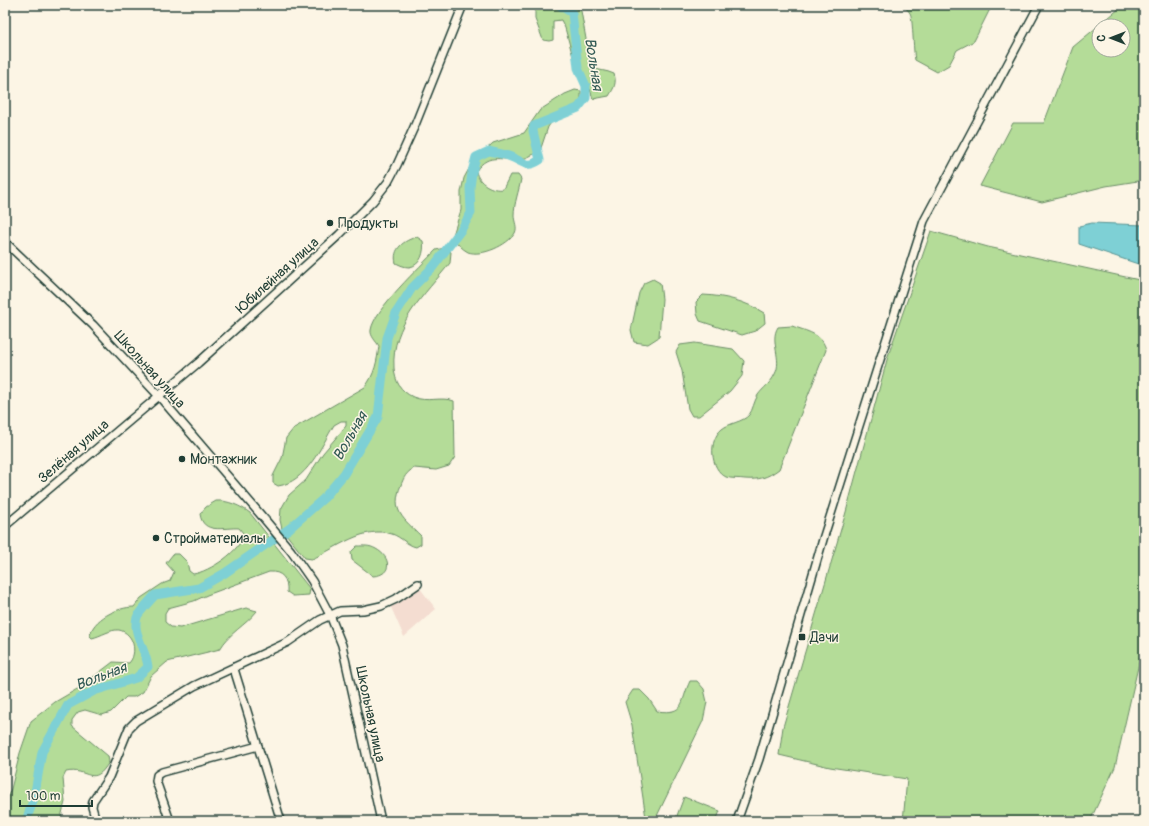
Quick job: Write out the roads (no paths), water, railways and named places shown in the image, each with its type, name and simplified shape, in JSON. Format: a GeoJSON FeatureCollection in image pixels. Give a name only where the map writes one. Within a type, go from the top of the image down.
{"type":"FeatureCollection","features":[{"type":"Feature","properties":{"kind":"street","name":"Юбилейная улица"},"geometry":{"type":"LineString","coordinates":[[158,395],[198,363],[339,236],[381,192],[397,165],[415,125],[463,5]]}},
{"type":"Feature","properties":{"kind":"street"},"geometry":{"type":"LineString","coordinates":[[737,821],[759,759],[824,536],[924,221],[1039,5]]}},
{"type":"Feature","properties":{"kind":"street","name":"Школьная улица"},"geometry":{"type":"LineString","coordinates":[[5,242],[93,325],[158,395],[291,551],[312,581],[330,615],[342,645],[381,821]]}},
{"type":"Feature","properties":{"kind":"street","name":"Зелёная улица"},"geometry":{"type":"LineString","coordinates":[[5,526],[158,395]]}},
{"type":"Feature","properties":{"kind":"street"},"geometry":{"type":"LineString","coordinates":[[96,821],[92,807],[93,801],[109,777],[126,735],[136,721],[194,686],[234,669],[288,642],[310,626],[330,615],[340,611],[363,610],[381,606],[396,599],[418,584]]}},
{"type":"Feature","properties":{"kind":"street"},"geometry":{"type":"LineString","coordinates":[[234,669],[281,821]]}},
{"type":"Feature","properties":{"kind":"street"},"geometry":{"type":"LineString","coordinates":[[170,821],[156,781],[157,775],[162,772],[258,746]]}},
{"type":"Feature","properties":{"kind":"water"},"geometry":{"type":"Polygon","coordinates":[[[1092,223],[1144,225],[1144,266],[1079,244],[1079,226],[1092,223]]]}},
{"type":"Feature","properties":{"kind":"waterway","name":"Вольная"},"geometry":{"type":"LineString","coordinates":[[26,821],[34,798],[42,752],[68,705],[94,691],[136,678],[148,667],[136,627],[138,615],[144,607],[155,595],[199,588],[225,573],[290,528],[324,498],[344,474],[378,417],[387,338],[396,313],[412,288],[433,267],[461,230],[471,213],[470,188],[476,157],[489,151],[508,156],[525,164],[535,163],[540,160],[533,131],[534,126],[578,108],[586,98],[586,86],[578,68],[572,13],[559,5]]}},
{"type":"Feature","properties":{"kind":"railway"},"geometry":{"type":"LineString","coordinates":[[1139,821],[1144,796]]}},
{"type":"Feature","properties":{"kind":"place","name":"Продукты"},"geometry":{"type":"Point","coordinates":[330,223]}},
{"type":"Feature","properties":{"kind":"place","name":"Монтажник"},"geometry":{"type":"Point","coordinates":[182,459]}},
{"type":"Feature","properties":{"kind":"place","name":"Стройматериалы"},"geometry":{"type":"Point","coordinates":[156,538]}},
{"type":"Feature","properties":{"kind":"place","name":"Дачи"},"geometry":{"type":"Point","coordinates":[802,637]}}]}
